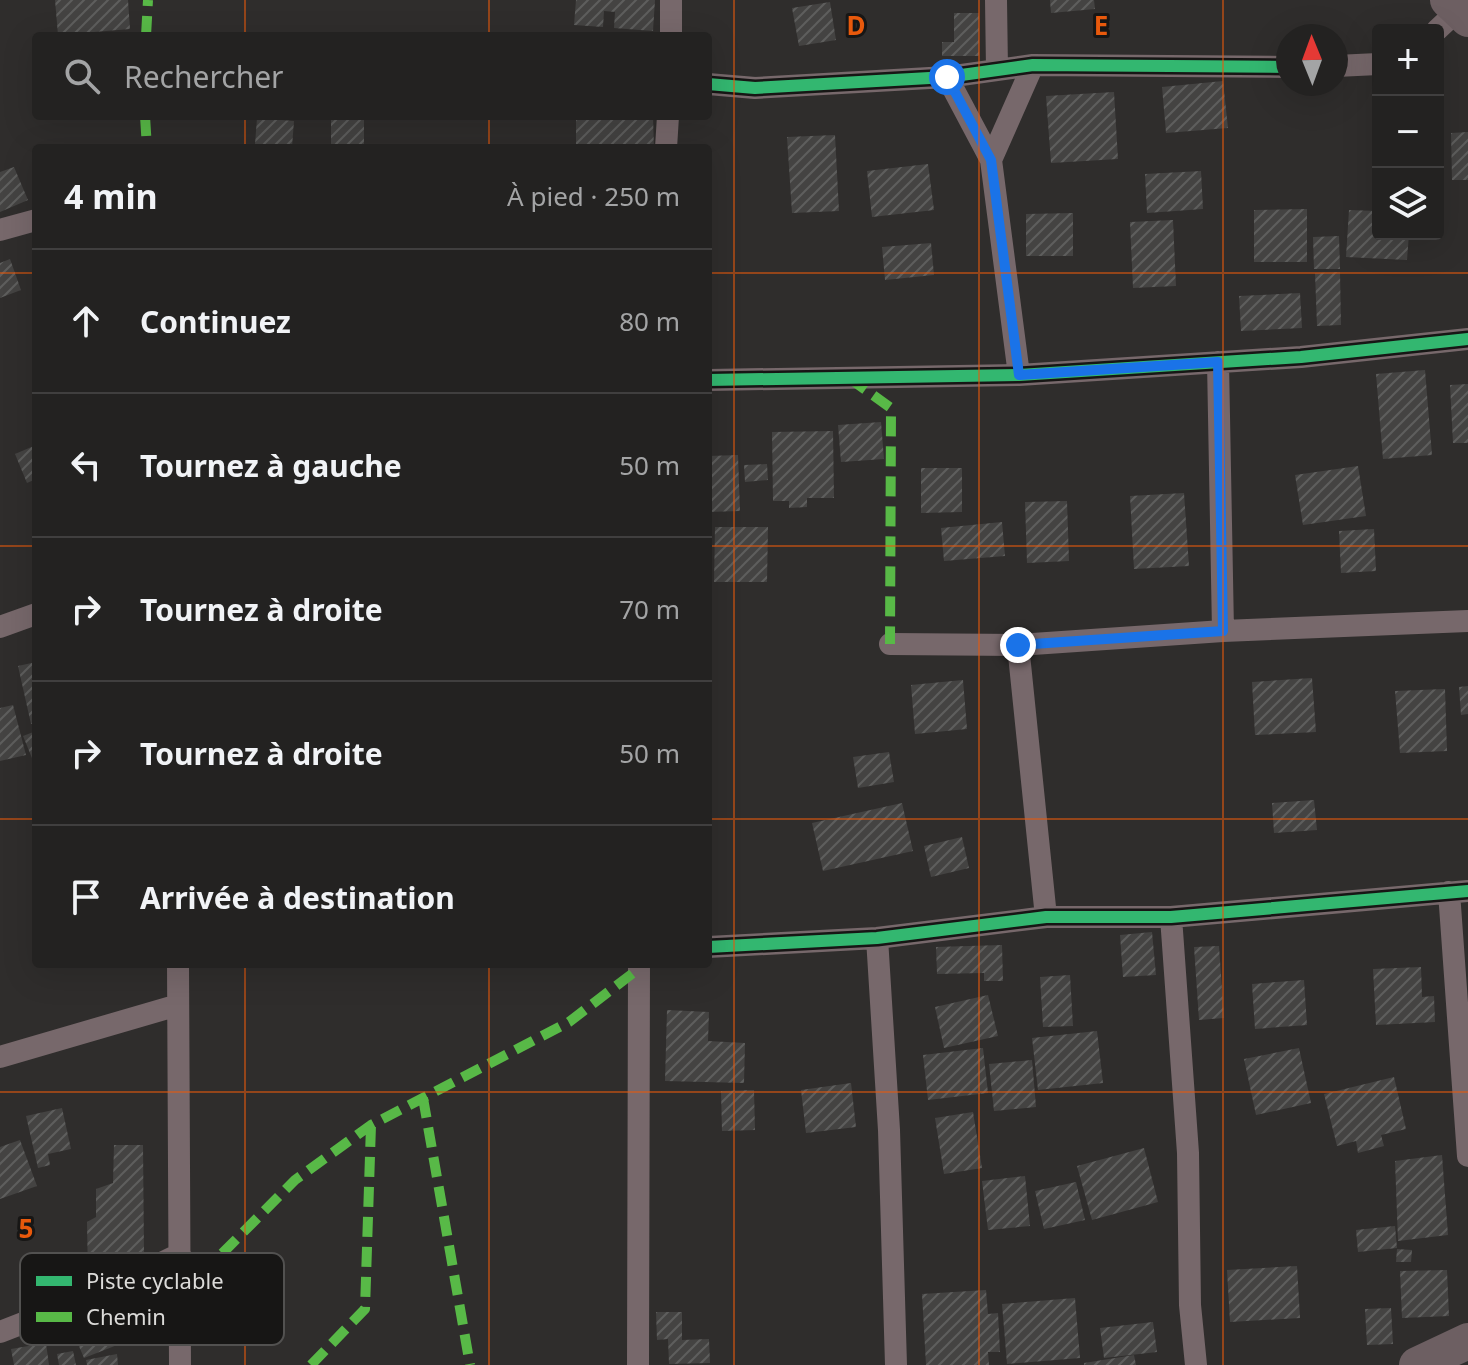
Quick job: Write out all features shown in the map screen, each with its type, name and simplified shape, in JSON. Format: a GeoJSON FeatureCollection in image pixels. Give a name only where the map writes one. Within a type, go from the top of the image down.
{"type":"FeatureCollection","features":[{"type":"Feature","properties":{"kind":"main road"},"geometry":{"type":"LineString","coordinates":[[1417,1365],[1468,1341]]}},
{"type":"Feature","properties":{"kind":"street"},"geometry":{"type":"LineString","coordinates":[[671,0],[671,32]]}},
{"type":"Feature","properties":{"kind":"street"},"geometry":{"type":"LineString","coordinates":[[996,0],[997,69]]}},
{"type":"Feature","properties":{"kind":"street"},"geometry":{"type":"LineString","coordinates":[[1348,65],[1372,64]]}},
{"type":"Feature","properties":{"kind":"street"},"geometry":{"type":"LineString","coordinates":[[991,160],[1033,65]]}},
{"type":"Feature","properties":{"kind":"street"},"geometry":{"type":"LineString","coordinates":[[712,84],[755,88],[947,77],[1033,65],[1276,67]]}},
{"type":"Feature","properties":{"kind":"street"},"geometry":{"type":"LineString","coordinates":[[947,77],[991,160],[1019,375]]}},
{"type":"Feature","properties":{"kind":"street"},"geometry":{"type":"LineString","coordinates":[[666,144],[668,120]]}},
{"type":"Feature","properties":{"kind":"street"},"geometry":{"type":"LineString","coordinates":[[0,230],[32,221]]}},
{"type":"Feature","properties":{"kind":"street"},"geometry":{"type":"LineString","coordinates":[[712,380],[1019,375],[1218,362],[1468,339]]}},
{"type":"Feature","properties":{"kind":"street"},"geometry":{"type":"LineString","coordinates":[[1218,362],[1223,631]]}},
{"type":"Feature","properties":{"kind":"street"},"geometry":{"type":"LineString","coordinates":[[0,627],[32,615]]}},
{"type":"Feature","properties":{"kind":"street"},"geometry":{"type":"LineString","coordinates":[[890,644],[1018,645],[1223,631],[1468,621]]}},
{"type":"Feature","properties":{"kind":"street"},"geometry":{"type":"LineString","coordinates":[[1018,645],[1046,917]]}},
{"type":"Feature","properties":{"kind":"street"},"geometry":{"type":"LineString","coordinates":[[712,947],[877,938],[1046,917],[1171,917],[1458,891],[1468,1156]]}},
{"type":"Feature","properties":{"kind":"street"},"geometry":{"type":"LineString","coordinates":[[1171,917],[1188,1153],[1190,1305],[1196,1365]]}},
{"type":"Feature","properties":{"kind":"street"},"geometry":{"type":"LineString","coordinates":[[877,938],[889,1130],[896,1365]]}},
{"type":"Feature","properties":{"kind":"street"},"geometry":{"type":"LineString","coordinates":[[178,968],[180,1253]]}},
{"type":"Feature","properties":{"kind":"street"},"geometry":{"type":"LineString","coordinates":[[638,1365],[639,968]]}},
{"type":"Feature","properties":{"kind":"street"},"geometry":{"type":"LineString","coordinates":[[0,1057],[178,1005]]}},
{"type":"Feature","properties":{"kind":"street"},"geometry":{"type":"LineString","coordinates":[[0,1332],[20,1324]]}},
{"type":"Feature","properties":{"kind":"building"},"geometry":{"type":"Polygon","coordinates":[[[55,0],[128,0],[130,29],[58,32],[55,0]]]}},
{"type":"Feature","properties":{"kind":"building"},"geometry":{"type":"Polygon","coordinates":[[[576,0],[655,0],[653,31],[614,28],[615,12],[604,11],[603,27],[574,25],[576,0]]]}},
{"type":"Feature","properties":{"kind":"building"},"geometry":{"type":"Polygon","coordinates":[[[1050,0],[1094,0],[1095,9],[1051,13],[1050,0]]]}},
{"type":"Feature","properties":{"kind":"building"},"geometry":{"type":"Polygon","coordinates":[[[830,2],[836,40],[799,46],[792,8],[830,2]]]}},
{"type":"Feature","properties":{"kind":"building"},"geometry":{"type":"Polygon","coordinates":[[[954,13],[979,13],[979,56],[942,56],[942,42],[954,42],[954,13]]]}},
{"type":"Feature","properties":{"kind":"building"},"geometry":{"type":"Polygon","coordinates":[[[1223,81],[1228,128],[1166,133],[1162,87],[1223,81]]]}},
{"type":"Feature","properties":{"kind":"building"},"geometry":{"type":"Polygon","coordinates":[[[1114,92],[1118,159],[1051,163],[1046,96],[1114,92]]]}},
{"type":"Feature","properties":{"kind":"building"},"geometry":{"type":"Polygon","coordinates":[[[257,120],[294,121],[292,144],[255,144],[257,120]]]}},
{"type":"Feature","properties":{"kind":"building"},"geometry":{"type":"Polygon","coordinates":[[[331,120],[364,120],[364,144],[331,144],[331,120]]]}},
{"type":"Feature","properties":{"kind":"building"},"geometry":{"type":"Polygon","coordinates":[[[576,120],[653,120],[654,144],[576,144],[576,120]]]}},
{"type":"Feature","properties":{"kind":"building"},"geometry":{"type":"Polygon","coordinates":[[[1468,132],[1468,180],[1452,180],[1451,133],[1468,132]]]}},
{"type":"Feature","properties":{"kind":"building"},"geometry":{"type":"Polygon","coordinates":[[[835,135],[839,211],[792,213],[787,137],[835,135]]]}},
{"type":"Feature","properties":{"kind":"building"},"geometry":{"type":"Polygon","coordinates":[[[928,164],[934,210],[872,217],[867,171],[928,164]]]}},
{"type":"Feature","properties":{"kind":"building"},"geometry":{"type":"Polygon","coordinates":[[[14,167],[28,200],[0,212],[0,172],[14,167]]]}},
{"type":"Feature","properties":{"kind":"building"},"geometry":{"type":"Polygon","coordinates":[[[1201,171],[1203,209],[1147,213],[1145,174],[1201,171]]]}},
{"type":"Feature","properties":{"kind":"building"},"geometry":{"type":"Polygon","coordinates":[[[1307,209],[1307,262],[1254,262],[1254,210],[1307,209]]]}},
{"type":"Feature","properties":{"kind":"building"},"geometry":{"type":"Polygon","coordinates":[[[1349,210],[1372,211],[1372,240],[1409,240],[1407,260],[1346,257],[1349,210]]]}},
{"type":"Feature","properties":{"kind":"building"},"geometry":{"type":"Polygon","coordinates":[[[1073,213],[1073,256],[1026,256],[1026,214],[1073,213]]]}},
{"type":"Feature","properties":{"kind":"building"},"geometry":{"type":"Polygon","coordinates":[[[1173,220],[1176,286],[1133,288],[1130,222],[1173,220]]]}},
{"type":"Feature","properties":{"kind":"building"},"geometry":{"type":"Polygon","coordinates":[[[1339,236],[1340,269],[1314,269],[1313,237],[1339,236]]]}},
{"type":"Feature","properties":{"kind":"building"},"geometry":{"type":"Polygon","coordinates":[[[931,243],[934,275],[885,280],[882,247],[931,243]]]}},
{"type":"Feature","properties":{"kind":"building"},"geometry":{"type":"Polygon","coordinates":[[[10,259],[21,290],[0,298],[0,263],[10,259]]]}},
{"type":"Feature","properties":{"kind":"building"},"geometry":{"type":"Polygon","coordinates":[[[1340,272],[1341,325],[1317,326],[1315,273],[1340,272]]]}},
{"type":"Feature","properties":{"kind":"building"},"geometry":{"type":"Polygon","coordinates":[[[1300,293],[1302,328],[1241,331],[1239,296],[1300,293]]]}},
{"type":"Feature","properties":{"kind":"building"},"geometry":{"type":"Polygon","coordinates":[[[1425,370],[1432,455],[1383,459],[1376,374],[1425,370]]]}},
{"type":"Feature","properties":{"kind":"building"},"geometry":{"type":"Polygon","coordinates":[[[1468,384],[1468,443],[1453,443],[1450,385],[1468,384]]]}},
{"type":"Feature","properties":{"kind":"building"},"geometry":{"type":"Polygon","coordinates":[[[881,422],[884,459],[841,462],[838,425],[881,422]]]}},
{"type":"Feature","properties":{"kind":"building"},"geometry":{"type":"Polygon","coordinates":[[[833,431],[834,498],[807,498],[807,507],[789,508],[789,501],[773,501],[772,432],[833,431]]]}},
{"type":"Feature","properties":{"kind":"building"},"geometry":{"type":"Polygon","coordinates":[[[32,447],[32,481],[27,483],[15,454],[32,447]]]}},
{"type":"Feature","properties":{"kind":"building"},"geometry":{"type":"Polygon","coordinates":[[[738,455],[740,511],[712,512],[712,456],[738,455]]]}},
{"type":"Feature","properties":{"kind":"building"},"geometry":{"type":"Polygon","coordinates":[[[767,464],[768,480],[745,482],[744,465],[767,464]]]}},
{"type":"Feature","properties":{"kind":"building"},"geometry":{"type":"Polygon","coordinates":[[[1358,466],[1366,516],[1303,525],[1295,475],[1358,466]]]}},
{"type":"Feature","properties":{"kind":"building"},"geometry":{"type":"Polygon","coordinates":[[[921,468],[962,468],[962,512],[921,513],[921,468]]]}},
{"type":"Feature","properties":{"kind":"building"},"geometry":{"type":"Polygon","coordinates":[[[1184,493],[1189,566],[1134,569],[1130,496],[1184,493]]]}},
{"type":"Feature","properties":{"kind":"building"},"geometry":{"type":"Polygon","coordinates":[[[1067,501],[1069,561],[1027,563],[1025,502],[1067,501]]]}},
{"type":"Feature","properties":{"kind":"building"},"geometry":{"type":"Polygon","coordinates":[[[1002,522],[1005,556],[944,561],[941,528],[1002,522]]]}},
{"type":"Feature","properties":{"kind":"building"},"geometry":{"type":"Polygon","coordinates":[[[715,527],[768,527],[767,582],[714,582],[715,527]]]}},
{"type":"Feature","properties":{"kind":"building"},"geometry":{"type":"Polygon","coordinates":[[[1374,529],[1376,571],[1341,573],[1339,531],[1374,529]]]}},
{"type":"Feature","properties":{"kind":"building"},"geometry":{"type":"Polygon","coordinates":[[[32,663],[32,724],[31,724],[18,666],[32,663]]]}},
{"type":"Feature","properties":{"kind":"building"},"geometry":{"type":"Polygon","coordinates":[[[1312,678],[1316,732],[1255,735],[1252,682],[1312,678]]]}},
{"type":"Feature","properties":{"kind":"building"},"geometry":{"type":"Polygon","coordinates":[[[963,680],[967,729],[915,734],[911,685],[963,680]]]}},
{"type":"Feature","properties":{"kind":"building"},"geometry":{"type":"Polygon","coordinates":[[[1468,686],[1468,714],[1461,715],[1459,687],[1468,686]]]}},
{"type":"Feature","properties":{"kind":"building"},"geometry":{"type":"Polygon","coordinates":[[[1445,689],[1447,751],[1400,753],[1395,691],[1445,689]]]}},
{"type":"Feature","properties":{"kind":"building"},"geometry":{"type":"Polygon","coordinates":[[[13,705],[26,755],[0,761],[0,708],[13,705]]]}},
{"type":"Feature","properties":{"kind":"building"},"geometry":{"type":"Polygon","coordinates":[[[32,733],[32,758],[23,736],[32,733]]]}},
{"type":"Feature","properties":{"kind":"building"},"geometry":{"type":"Polygon","coordinates":[[[889,752],[894,782],[858,788],[853,757],[889,752]]]}},
{"type":"Feature","properties":{"kind":"building"},"geometry":{"type":"Polygon","coordinates":[[[1314,800],[1317,830],[1274,833],[1272,803],[1314,800]]]}},
{"type":"Feature","properties":{"kind":"building"},"geometry":{"type":"Polygon","coordinates":[[[902,803],[913,851],[823,871],[812,823],[902,803]]]}},
{"type":"Feature","properties":{"kind":"building"},"geometry":{"type":"Polygon","coordinates":[[[962,837],[969,868],[931,877],[924,846],[962,837]]]}},
{"type":"Feature","properties":{"kind":"building"},"geometry":{"type":"Polygon","coordinates":[[[1152,932],[1156,975],[1123,977],[1120,935],[1152,932]]]}},
{"type":"Feature","properties":{"kind":"building"},"geometry":{"type":"Polygon","coordinates":[[[1002,945],[1003,981],[984,981],[984,973],[937,974],[936,947],[1002,945]]]}},
{"type":"Feature","properties":{"kind":"building"},"geometry":{"type":"Polygon","coordinates":[[[1219,946],[1224,1018],[1199,1020],[1194,947],[1219,946]]]}},
{"type":"Feature","properties":{"kind":"building"},"geometry":{"type":"Polygon","coordinates":[[[1421,967],[1422,997],[1434,996],[1435,1022],[1376,1025],[1373,969],[1421,967]]]}},
{"type":"Feature","properties":{"kind":"building"},"geometry":{"type":"Polygon","coordinates":[[[1070,975],[1073,1026],[1043,1027],[1040,977],[1070,975]]]}},
{"type":"Feature","properties":{"kind":"building"},"geometry":{"type":"Polygon","coordinates":[[[1304,980],[1307,1025],[1255,1029],[1252,984],[1304,980]]]}},
{"type":"Feature","properties":{"kind":"building"},"geometry":{"type":"Polygon","coordinates":[[[988,995],[998,1036],[944,1048],[935,1007],[988,995]]]}},
{"type":"Feature","properties":{"kind":"building"},"geometry":{"type":"Polygon","coordinates":[[[667,1010],[709,1012],[708,1041],[745,1043],[744,1083],[665,1081],[667,1010]]]}},
{"type":"Feature","properties":{"kind":"building"},"geometry":{"type":"Polygon","coordinates":[[[1097,1031],[1103,1083],[1038,1090],[1032,1038],[1097,1031]]]}},
{"type":"Feature","properties":{"kind":"building"},"geometry":{"type":"Polygon","coordinates":[[[983,1048],[988,1093],[928,1100],[923,1055],[983,1048]]]}},
{"type":"Feature","properties":{"kind":"building"},"geometry":{"type":"Polygon","coordinates":[[[1299,1048],[1311,1103],[1256,1115],[1244,1059],[1299,1048]]]}},
{"type":"Feature","properties":{"kind":"building"},"geometry":{"type":"Polygon","coordinates":[[[1032,1060],[1036,1107],[994,1111],[989,1064],[1032,1060]]]}},
{"type":"Feature","properties":{"kind":"building"},"geometry":{"type":"Polygon","coordinates":[[[1394,1077],[1406,1129],[1381,1135],[1384,1146],[1358,1153],[1356,1141],[1337,1146],[1324,1094],[1394,1077]]]}},
{"type":"Feature","properties":{"kind":"building"},"geometry":{"type":"Polygon","coordinates":[[[851,1083],[856,1127],[806,1133],[801,1090],[851,1083]]]}},
{"type":"Feature","properties":{"kind":"building"},"geometry":{"type":"Polygon","coordinates":[[[754,1090],[755,1130],[722,1131],[721,1091],[754,1090]]]}},
{"type":"Feature","properties":{"kind":"building"},"geometry":{"type":"Polygon","coordinates":[[[62,1108],[71,1149],[48,1154],[50,1165],[38,1168],[26,1116],[62,1108]]]}},
{"type":"Feature","properties":{"kind":"building"},"geometry":{"type":"Polygon","coordinates":[[[973,1112],[982,1168],[944,1174],[935,1118],[973,1112]]]}},
{"type":"Feature","properties":{"kind":"building"},"geometry":{"type":"Polygon","coordinates":[[[20,1140],[37,1186],[0,1199],[0,1147],[20,1140]]]}},
{"type":"Feature","properties":{"kind":"building"},"geometry":{"type":"Polygon","coordinates":[[[114,1145],[143,1145],[144,1253],[88,1253],[87,1222],[96,1217],[96,1189],[113,1183],[114,1145]]]}},
{"type":"Feature","properties":{"kind":"building"},"geometry":{"type":"Polygon","coordinates":[[[1144,1148],[1158,1202],[1092,1220],[1077,1166],[1144,1148]]]}},
{"type":"Feature","properties":{"kind":"building"},"geometry":{"type":"Polygon","coordinates":[[[1442,1155],[1448,1235],[1398,1241],[1395,1161],[1442,1155]]]}},
{"type":"Feature","properties":{"kind":"building"},"geometry":{"type":"Polygon","coordinates":[[[1025,1176],[1030,1226],[988,1230],[982,1181],[1025,1176]]]}},
{"type":"Feature","properties":{"kind":"building"},"geometry":{"type":"Polygon","coordinates":[[[1076,1182],[1085,1220],[1044,1229],[1035,1191],[1076,1182]]]}},
{"type":"Feature","properties":{"kind":"building"},"geometry":{"type":"Polygon","coordinates":[[[1395,1226],[1397,1248],[1358,1252],[1356,1230],[1395,1226]]]}},
{"type":"Feature","properties":{"kind":"building"},"geometry":{"type":"Polygon","coordinates":[[[1397,1249],[1412,1250],[1411,1262],[1396,1262],[1397,1249]]]}},
{"type":"Feature","properties":{"kind":"building"},"geometry":{"type":"Polygon","coordinates":[[[1297,1266],[1300,1318],[1230,1322],[1227,1270],[1297,1266]]]}},
{"type":"Feature","properties":{"kind":"building"},"geometry":{"type":"Polygon","coordinates":[[[1447,1270],[1449,1316],[1402,1318],[1400,1271],[1447,1270]]]}},
{"type":"Feature","properties":{"kind":"building"},"geometry":{"type":"Polygon","coordinates":[[[986,1290],[988,1314],[998,1313],[1000,1352],[988,1352],[989,1365],[926,1365],[922,1294],[986,1290]]]}},
{"type":"Feature","properties":{"kind":"building"},"geometry":{"type":"Polygon","coordinates":[[[1075,1298],[1080,1358],[1007,1364],[1002,1304],[1075,1298]]]}},
{"type":"Feature","properties":{"kind":"building"},"geometry":{"type":"Polygon","coordinates":[[[1391,1308],[1393,1344],[1367,1345],[1365,1309],[1391,1308]]]}},
{"type":"Feature","properties":{"kind":"building"},"geometry":{"type":"Polygon","coordinates":[[[656,1312],[682,1312],[682,1340],[709,1339],[710,1363],[669,1364],[668,1339],[657,1340],[656,1312]]]}},
{"type":"Feature","properties":{"kind":"building"},"geometry":{"type":"Polygon","coordinates":[[[1153,1322],[1157,1352],[1104,1358],[1100,1328],[1153,1322]]]}},
{"type":"Feature","properties":{"kind":"building"},"geometry":{"type":"Polygon","coordinates":[[[46,1345],[49,1365],[14,1365],[11,1349],[46,1345]]]}},
{"type":"Feature","properties":{"kind":"building"},"geometry":{"type":"Polygon","coordinates":[[[78,1345],[117,1345],[84,1358],[78,1345]]]}},
{"type":"Feature","properties":{"kind":"building"},"geometry":{"type":"Polygon","coordinates":[[[73,1351],[76,1365],[59,1365],[57,1354],[73,1351]]]}},
{"type":"Feature","properties":{"kind":"building"},"geometry":{"type":"Polygon","coordinates":[[[117,1354],[118,1365],[87,1365],[86,1360],[117,1354]]]}},
{"type":"Feature","properties":{"kind":"building"},"geometry":{"type":"Polygon","coordinates":[[[1134,1355],[1136,1365],[1084,1365],[1084,1363],[1134,1355]]]}},
{"type":"Feature","properties":{"kind":"marked path"},"geometry":{"type":"LineString","coordinates":[[146,32],[148,0]]}},
{"type":"Feature","properties":{"kind":"marked path"},"geometry":{"type":"LineString","coordinates":[[145,120],[147,144]]}},
{"type":"Feature","properties":{"kind":"marked path"},"geometry":{"type":"LineString","coordinates":[[849,378],[891,408],[890,644]]}},
{"type":"Feature","properties":{"kind":"marked path"},"geometry":{"type":"LineString","coordinates":[[223,1253],[295,1180],[371,1125],[569,1022],[637,970]]}},
{"type":"Feature","properties":{"kind":"marked path"},"geometry":{"type":"LineString","coordinates":[[423,1098],[470,1365]]}},
{"type":"Feature","properties":{"kind":"marked path"},"geometry":{"type":"LineString","coordinates":[[311,1365],[365,1309],[371,1125]]}},
{"type":"Feature","properties":{"kind":"cycle path"},"geometry":{"type":"LineString","coordinates":[[712,84],[755,88],[947,77],[1033,65],[1276,67]]}},
{"type":"Feature","properties":{"kind":"cycle path"},"geometry":{"type":"LineString","coordinates":[[712,380],[1019,375],[1301,357],[1468,339]]}},
{"type":"Feature","properties":{"kind":"cycle path"},"geometry":{"type":"LineString","coordinates":[[712,947],[877,938],[1046,917],[1171,917],[1468,891]]}},
{"type":"Feature","properties":{"kind":"route"},"geometry":{"type":"LineString","coordinates":[[947,77],[991,160],[1019,375],[1218,362],[1223,631],[1018,645]]}}]}
